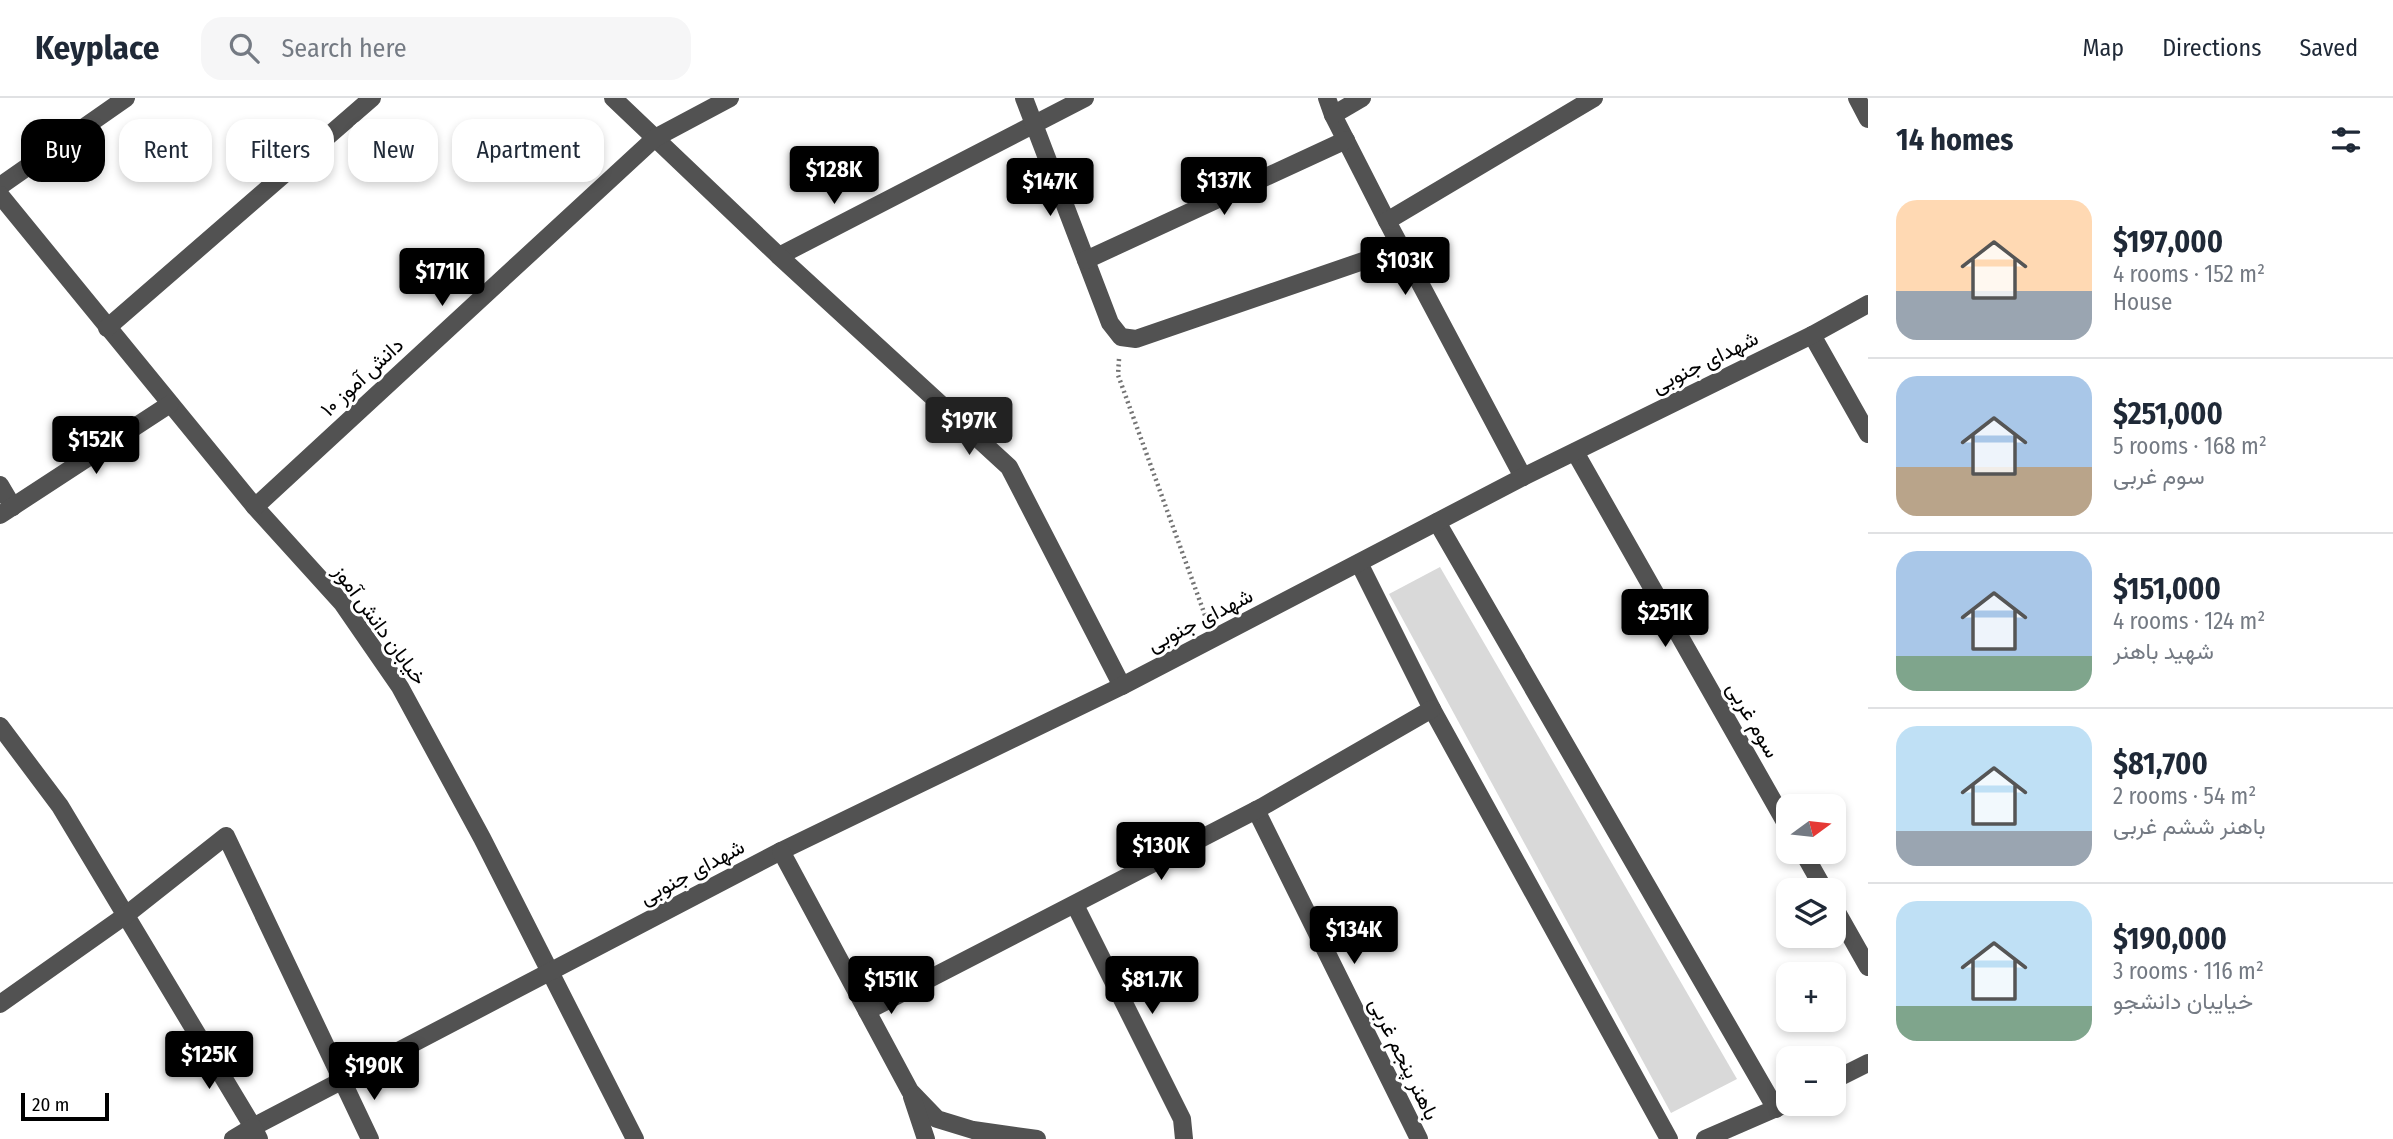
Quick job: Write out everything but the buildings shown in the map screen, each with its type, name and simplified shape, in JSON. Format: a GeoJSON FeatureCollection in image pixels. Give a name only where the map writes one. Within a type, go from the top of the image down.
{"type":"FeatureCollection","features":[{"type":"Feature","properties":{"kind":"street"},"geometry":{"type":"LineString","coordinates":[[0,186],[126,98]]}},
{"type":"Feature","properties":{"kind":"street"},"geometry":{"type":"LineString","coordinates":[[107,328],[372,98]]}},
{"type":"Feature","properties":{"kind":"street"},"geometry":{"type":"LineString","coordinates":[[613,98],[779,256],[1009,467],[1122,686]]}},
{"type":"Feature","properties":{"kind":"street","name":"دانش آموز ۱۰"},"geometry":{"type":"LineString","coordinates":[[255,507],[655,138],[730,98]]}},
{"type":"Feature","properties":{"kind":"street"},"geometry":{"type":"LineString","coordinates":[[1024,98],[1110,323],[1121,337],[1136,339],[1401,248]]}},
{"type":"Feature","properties":{"kind":"street"},"geometry":{"type":"LineString","coordinates":[[779,256],[1085,98]]}},
{"type":"Feature","properties":{"kind":"street"},"geometry":{"type":"LineString","coordinates":[[1362,98],[1330,106],[1401,248],[1523,477]]}},
{"type":"Feature","properties":{"kind":"street"},"geometry":{"type":"LineString","coordinates":[[1387,221],[1594,98]]}},
{"type":"Feature","properties":{"kind":"street"},"geometry":{"type":"LineString","coordinates":[[1857,98],[1868,119]]}},
{"type":"Feature","properties":{"kind":"street"},"geometry":{"type":"LineString","coordinates":[[1086,260],[1346,140]]}},
{"type":"Feature","properties":{"kind":"street","name":"خیابان دانش آموز"},"geometry":{"type":"LineString","coordinates":[[0,195],[255,507],[342,603],[400,687],[635,1139]]}},
{"type":"Feature","properties":{"kind":"street","name":"شهدای جنوبی"},"geometry":{"type":"LineString","coordinates":[[233,1139],[256,1133],[343,1081],[781,851],[1122,686],[1523,477],[1812,335],[1868,304]]}},
{"type":"Feature","properties":{"kind":"street"},"geometry":{"type":"LineString","coordinates":[[1812,335],[1868,434]]}},
{"type":"Feature","properties":{"kind":"street"},"geometry":{"type":"LineString","coordinates":[[0,485],[7,511],[170,404]]}},
{"type":"Feature","properties":{"kind":"street","name":"سوم غربی"},"geometry":{"type":"LineString","coordinates":[[1575,452],[1776,806]]}},
{"type":"Feature","properties":{"kind":"street"},"geometry":{"type":"LineString","coordinates":[[1437,522],[1776,1096]]}},
{"type":"Feature","properties":{"kind":"street"},"geometry":{"type":"LineString","coordinates":[[1359,563],[1432,709],[1669,1139]]}},
{"type":"Feature","properties":{"kind":"street"},"geometry":{"type":"LineString","coordinates":[[867,1011],[1256,810],[1432,709]]}},
{"type":"Feature","properties":{"kind":"street"},"geometry":{"type":"LineString","coordinates":[[0,726],[60,806],[256,1133]]}},
{"type":"Feature","properties":{"kind":"street","name":"باهنر پنجم غربی"},"geometry":{"type":"LineString","coordinates":[[1256,810],[1419,1139]]}},
{"type":"Feature","properties":{"kind":"street"},"geometry":{"type":"LineString","coordinates":[[0,1004],[126,915],[226,836],[370,1139]]}},
{"type":"Feature","properties":{"kind":"street"},"geometry":{"type":"LineString","coordinates":[[781,851],[909,1091],[926,1139]]}},
{"type":"Feature","properties":{"kind":"street"},"geometry":{"type":"LineString","coordinates":[[1075,905],[1182,1119],[1184,1139]]}},
{"type":"Feature","properties":{"kind":"street"},"geometry":{"type":"LineString","coordinates":[[1846,928],[1868,967]]}},
{"type":"Feature","properties":{"kind":"street"},"geometry":{"type":"LineString","coordinates":[[1846,1074],[1868,1063]]}},
{"type":"Feature","properties":{"kind":"street"},"geometry":{"type":"LineString","coordinates":[[909,1091],[937,1119],[973,1130],[1037,1139]]}},
{"type":"Feature","properties":{"kind":"street"},"geometry":{"type":"LineString","coordinates":[[1705,1139],[1776,1109]]}},
{"type":"Feature","properties":{"kind":"path"},"geometry":{"type":"LineString","coordinates":[[1121,337],[1118,375],[1214,639]]}},
{"type":"Feature","properties":{"kind":"shaded area"},"geometry":{"type":"Polygon","coordinates":[[[1440,567],[1737,1079],[1671,1113],[1389,594],[1440,567]]]}}]}
